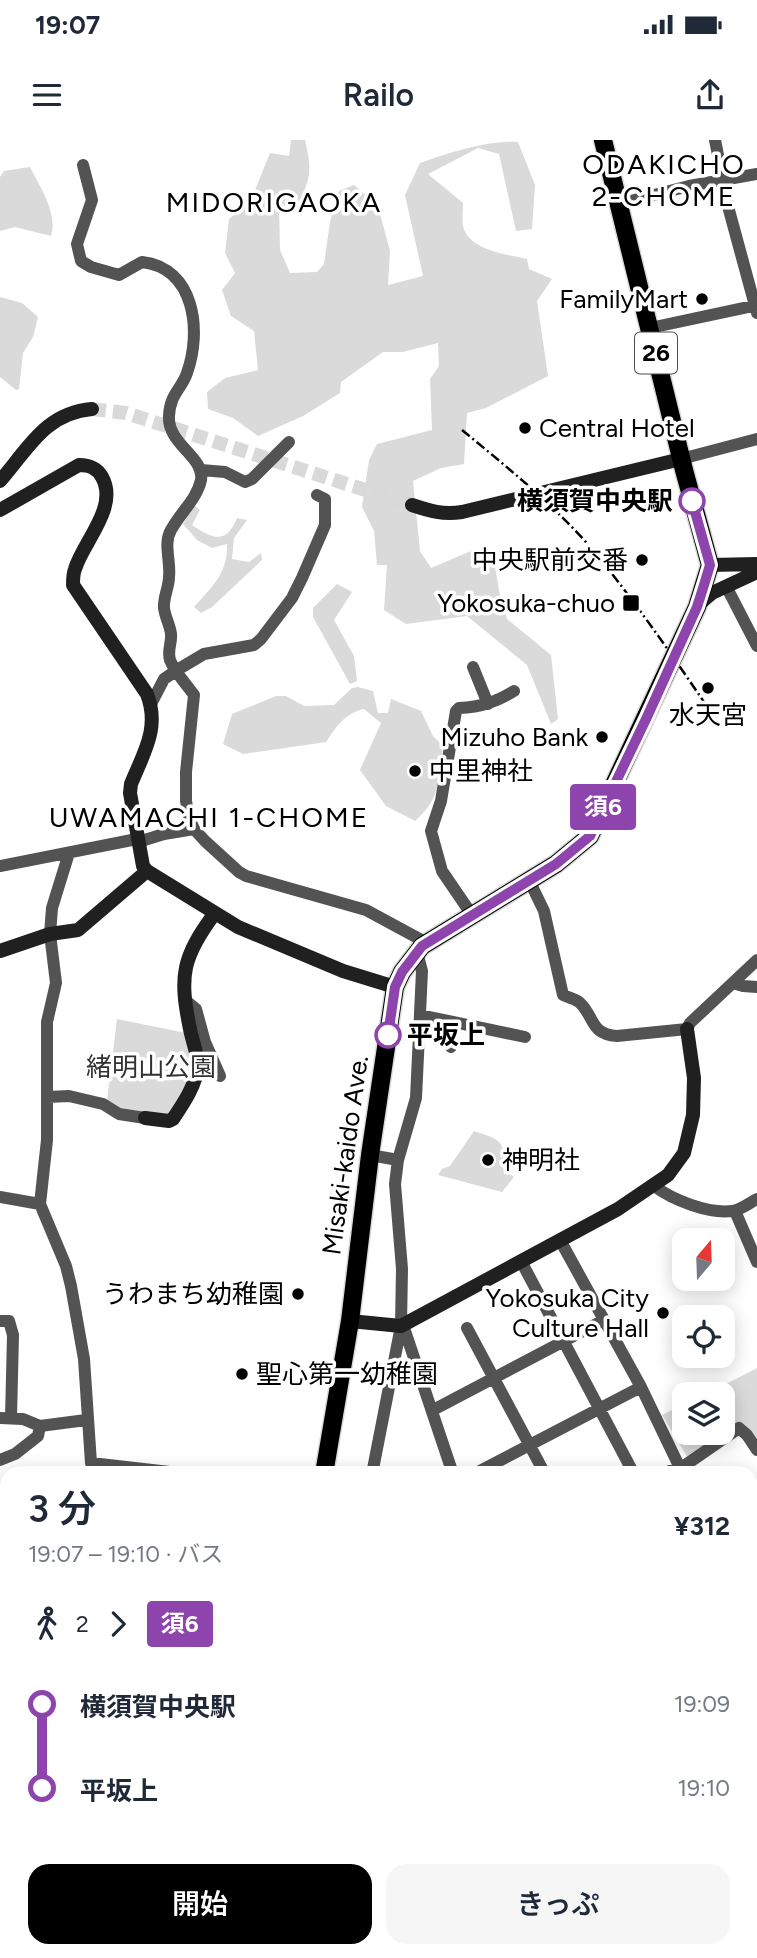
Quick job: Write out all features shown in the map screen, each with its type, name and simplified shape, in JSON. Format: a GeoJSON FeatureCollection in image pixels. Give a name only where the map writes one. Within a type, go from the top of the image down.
{"type":"FeatureCollection","features":[{"type":"Feature","properties":{"kind":"main road","name":"26"},"geometry":{"type":"LineString","coordinates":[[603,140],[681,459],[710,565]]}},
{"type":"Feature","properties":{"kind":"main road","name":"Misaki-kaido Ave."},"geometry":{"type":"LineString","coordinates":[[325,1466],[350,1321],[370,1155],[395,987],[422,948],[556,864],[590,836],[697,607],[710,565]]}},
{"type":"Feature","properties":{"kind":"street"},"geometry":{"type":"LineString","coordinates":[[650,328],[756,308],[715,140]]}},
{"type":"Feature","properties":{"kind":"street"},"geometry":{"type":"LineString","coordinates":[[83,165],[92,200],[77,244],[81,261],[91,267],[119,275],[134,264],[149,263],[169,272],[182,284],[193,313],[190,362],[186,376],[173,397],[169,421],[173,436],[201,470],[201,480],[191,501],[169,532],[170,574],[163,604],[172,635],[169,651],[171,663],[194,695],[186,772],[188,810],[194,829],[246,876],[366,910],[387,924],[398,926],[422,948],[416,1098],[398,1160],[395,1184],[402,1269],[402,1326],[374,1466]]}},
{"type":"Feature","properties":{"kind":"street"},"geometry":{"type":"LineString","coordinates":[[619,204],[689,186],[757,174]]}},
{"type":"Feature","properties":{"kind":"street"},"geometry":{"type":"LineString","coordinates":[[0,481],[42,429],[57,418],[92,409]]}},
{"type":"Feature","properties":{"kind":"street"},"geometry":{"type":"LineString","coordinates":[[412,505],[431,512],[462,512],[757,439]]}},
{"type":"Feature","properties":{"kind":"street"},"geometry":{"type":"LineString","coordinates":[[201,470],[225,472],[245,482],[252,480],[289,442]]}},
{"type":"Feature","properties":{"kind":"street"},"geometry":{"type":"LineString","coordinates":[[0,510],[79,465],[88,465],[101,474],[104,481],[107,498],[75,567],[73,585],[147,694],[151,704],[153,727],[131,783],[130,793],[137,841],[143,866],[147,871],[238,927],[347,972],[395,987]]}},
{"type":"Feature","properties":{"kind":"street"},"geometry":{"type":"LineString","coordinates":[[151,704],[164,679],[204,654],[254,645],[261,639],[292,598],[325,525],[325,499],[317,495]]}},
{"type":"Feature","properties":{"kind":"street"},"geometry":{"type":"LineString","coordinates":[[710,565],[757,564]]}},
{"type":"Feature","properties":{"kind":"street"},"geometry":{"type":"LineString","coordinates":[[697,607],[712,593],[757,572]]}},
{"type":"Feature","properties":{"kind":"street"},"geometry":{"type":"LineString","coordinates":[[726,586],[757,646]]}},
{"type":"Feature","properties":{"kind":"street"},"geometry":{"type":"LineString","coordinates":[[473,667],[488,704]]}},
{"type":"Feature","properties":{"kind":"street"},"geometry":{"type":"LineString","coordinates":[[472,915],[442,871],[431,831],[442,801],[456,710],[497,702],[514,691]]}},
{"type":"Feature","properties":{"kind":"street"},"geometry":{"type":"LineString","coordinates":[[0,866],[194,829]]}},
{"type":"Feature","properties":{"kind":"street"},"geometry":{"type":"LineString","coordinates":[[69,853],[52,908],[50,934],[56,983],[47,1022],[47,1140],[40,1203],[66,1266],[71,1286],[84,1359],[86,1420],[91,1463],[99,1466]]}},
{"type":"Feature","properties":{"kind":"street"},"geometry":{"type":"LineString","coordinates":[[0,951],[50,934],[78,930],[147,871]]}},
{"type":"Feature","properties":{"kind":"street"},"geometry":{"type":"LineString","coordinates":[[529,880],[544,911],[563,995],[578,1001],[592,1024],[606,1035],[617,1036],[687,1029]]}},
{"type":"Feature","properties":{"kind":"street"},"geometry":{"type":"LineString","coordinates":[[48,1097],[69,1096],[103,1104],[120,1114],[173,1119],[188,1095],[198,1065],[184,999],[187,960],[195,941],[215,913]]}},
{"type":"Feature","properties":{"kind":"street"},"geometry":{"type":"LineString","coordinates":[[350,1321],[402,1326],[561,1240],[654,1186],[676,1167],[684,1153],[691,1127],[694,1078],[687,1029],[690,1023],[757,960]]}},
{"type":"Feature","properties":{"kind":"street"},"geometry":{"type":"LineString","coordinates":[[733,983],[757,987]]}},
{"type":"Feature","properties":{"kind":"street"},"geometry":{"type":"LineString","coordinates":[[184,999],[196,1009],[205,1042],[220,1076]]}},
{"type":"Feature","properties":{"kind":"street"},"geometry":{"type":"LineString","coordinates":[[421,1015],[525,1037]]}},
{"type":"Feature","properties":{"kind":"street"},"geometry":{"type":"LineString","coordinates":[[447,1021],[450,1047]]}},
{"type":"Feature","properties":{"kind":"street"},"geometry":{"type":"LineString","coordinates":[[370,1155],[398,1160]]}},
{"type":"Feature","properties":{"kind":"street"},"geometry":{"type":"LineString","coordinates":[[654,1186],[667,1195],[709,1209],[735,1211],[757,1199]]}},
{"type":"Feature","properties":{"kind":"street"},"geometry":{"type":"LineString","coordinates":[[0,1197],[40,1203]]}},
{"type":"Feature","properties":{"kind":"street"},"geometry":{"type":"LineString","coordinates":[[735,1211],[757,1262]]}},
{"type":"Feature","properties":{"kind":"street"},"geometry":{"type":"LineString","coordinates":[[561,1240],[641,1387],[679,1466]]}},
{"type":"Feature","properties":{"kind":"street"},"geometry":{"type":"LineString","coordinates":[[522,1261],[630,1466]]}},
{"type":"Feature","properties":{"kind":"street"},"geometry":{"type":"LineString","coordinates":[[433,1410],[604,1320]]}},
{"type":"Feature","properties":{"kind":"street"},"geometry":{"type":"LineString","coordinates":[[0,1321],[9,1321],[13,1335],[6,1418],[23,1419],[40,1426],[86,1420]]}},
{"type":"Feature","properties":{"kind":"street"},"geometry":{"type":"LineString","coordinates":[[402,1326],[450,1466]]}},
{"type":"Feature","properties":{"kind":"street"},"geometry":{"type":"LineString","coordinates":[[467,1328],[541,1466]]}},
{"type":"Feature","properties":{"kind":"street"},"geometry":{"type":"LineString","coordinates":[[489,1466],[641,1387]]}},
{"type":"Feature","properties":{"kind":"street"},"geometry":{"type":"LineString","coordinates":[[0,1460],[15,1454],[38,1436],[40,1426]]}},
{"type":"Feature","properties":{"kind":"street"},"geometry":{"type":"LineString","coordinates":[[683,1466],[739,1428],[757,1450]]}},
{"type":"Feature","properties":{"kind":"green space"},"geometry":{"type":"Polygon","coordinates":[[[291,140],[305,140],[309,166],[306,188],[298,205],[279,208],[280,250],[290,273],[317,272],[324,264],[330,222],[339,191],[354,185],[378,206],[390,251],[388,285],[423,276],[405,195],[420,163],[481,145],[518,142],[535,185],[532,229],[516,231],[499,154],[478,148],[428,174],[463,203],[463,226],[473,241],[490,250],[527,259],[529,269],[552,279],[537,301],[548,376],[486,408],[467,413],[464,464],[441,468],[413,481],[420,551],[431,568],[471,551],[494,560],[507,619],[551,655],[558,719],[551,724],[527,665],[467,616],[406,624],[384,610],[387,565],[377,565],[374,531],[362,507],[369,460],[377,444],[432,430],[430,379],[439,366],[438,343],[403,352],[383,352],[341,382],[340,393],[303,416],[258,436],[233,418],[208,409],[207,392],[225,378],[258,370],[254,331],[231,316],[222,290],[235,273],[225,253],[229,219],[251,200],[270,153],[289,156],[291,140]]]}},
{"type":"Feature","properties":{"kind":"green space"},"geometry":{"type":"Polygon","coordinates":[[[30,167],[50,209],[53,227],[51,236],[15,227],[0,231],[0,177],[4,171],[30,167]]]}},
{"type":"Feature","properties":{"kind":"green space"},"geometry":{"type":"Polygon","coordinates":[[[0,297],[22,303],[38,317],[33,337],[23,353],[19,389],[16,390],[0,377],[0,297]]]}},
{"type":"Feature","properties":{"kind":"green space"},"geometry":{"type":"Polygon","coordinates":[[[194,505],[200,510],[192,525],[213,536],[223,536],[233,527],[237,518],[247,520],[234,538],[232,559],[249,562],[261,553],[262,560],[212,607],[201,613],[194,607],[213,586],[222,571],[227,544],[212,548],[197,540],[183,524],[194,505]]]}},
{"type":"Feature","properties":{"kind":"green space"},"geometry":{"type":"Polygon","coordinates":[[[337,584],[352,592],[334,620],[354,656],[357,681],[350,684],[313,617],[313,608],[337,584]]]}},
{"type":"Feature","properties":{"kind":"green space"},"geometry":{"type":"Polygon","coordinates":[[[352,688],[373,691],[378,713],[388,713],[391,699],[421,711],[433,736],[443,746],[434,796],[424,813],[415,821],[386,806],[360,770],[381,723],[364,709],[346,717],[326,742],[243,754],[223,744],[232,714],[276,696],[286,696],[304,706],[334,705],[352,688]]]}},
{"type":"Feature","properties":{"kind":"green space","name":"緒明山公園"},"geometry":{"type":"Polygon","coordinates":[[[117,1019],[186,1033],[191,1057],[190,1075],[172,1113],[165,1116],[121,1110],[107,1101],[117,1019]]]}},
{"type":"Feature","properties":{"kind":"green space","name":"神明社"},"geometry":{"type":"Polygon","coordinates":[[[474,1131],[491,1137],[502,1147],[505,1171],[514,1177],[502,1192],[438,1175],[442,1169],[450,1166],[474,1131]]]}},
{"type":"Feature","properties":{"kind":"green space"},"geometry":{"type":"Polygon","coordinates":[[[757,1368],[757,1454],[739,1429],[735,1432],[735,1382],[730,1382],[757,1368]]]}},
{"type":"Feature","properties":{"kind":"green space"},"geometry":{"type":"Polygon","coordinates":[[[672,1410],[672,1432],[662,1415],[672,1410]]]}},
{"type":"Feature","properties":{"kind":"green space"},"geometry":{"type":"Polygon","coordinates":[[[680,1445],[716,1445],[691,1463],[680,1445]]]}},
{"type":"Feature","properties":{"kind":"tunnel"},"geometry":{"type":"LineString","coordinates":[[92,409],[126,413],[412,505]]}},
{"type":"Feature","properties":{"kind":"railway"},"geometry":{"type":"LineString","coordinates":[[462,430],[546,502],[592,549],[671,653],[715,718]]}},
{"type":"Feature","properties":{"kind":"bus line","name":"須6"},"geometry":{"type":"LineString","coordinates":[[388,1035],[395,987],[402,972],[422,946],[556,864],[590,836],[697,607],[704,585],[710,565],[692,501]]}},
{"type":"Feature","properties":{"kind":"place","name":"FamilyMart"},"geometry":{"type":"Point","coordinates":[702,299]}},
{"type":"Feature","properties":{"kind":"place","name":"Central Hotel"},"geometry":{"type":"Point","coordinates":[525,428]}},
{"type":"Feature","properties":{"kind":"place","name":"横須賀中央駅"},"geometry":{"type":"Point","coordinates":[692,501]}},
{"type":"Feature","properties":{"kind":"place","name":"中央駅前交番"},"geometry":{"type":"Point","coordinates":[642,560]}},
{"type":"Feature","properties":{"kind":"place","name":"Yokosuka-chuo"},"geometry":{"type":"Point","coordinates":[631,603]}},
{"type":"Feature","properties":{"kind":"place","name":"水天宮"},"geometry":{"type":"Point","coordinates":[708,688]}},
{"type":"Feature","properties":{"kind":"place","name":"Mizuho Bank"},"geometry":{"type":"Point","coordinates":[602,737]}},
{"type":"Feature","properties":{"kind":"place","name":"中里神社"},"geometry":{"type":"Point","coordinates":[415,771]}},
{"type":"Feature","properties":{"kind":"place","name":"平坂上"},"geometry":{"type":"Point","coordinates":[388,1035]}},
{"type":"Feature","properties":{"kind":"place","name":"神明社"},"geometry":{"type":"Point","coordinates":[488,1160]}},
{"type":"Feature","properties":{"kind":"place","name":"うわまち幼稚園"},"geometry":{"type":"Point","coordinates":[298,1294]}},
{"type":"Feature","properties":{"kind":"place","name":"Yokosuka City Culture Hall"},"geometry":{"type":"Point","coordinates":[663,1313]}},
{"type":"Feature","properties":{"kind":"place","name":"聖心第一幼稚園"},"geometry":{"type":"Point","coordinates":[242,1374]}},
{"type":"Feature","properties":{"kind":"district","name":"ODAKICHO 2-CHOME"},"geometry":{"type":"Point","coordinates":[664,180]}},
{"type":"Feature","properties":{"kind":"district","name":"MIDORIGAOKA"},"geometry":{"type":"Point","coordinates":[274,202]}},
{"type":"Feature","properties":{"kind":"district","name":"UWAMACHI 1-CHOME"},"geometry":{"type":"Point","coordinates":[209,817]}}]}
